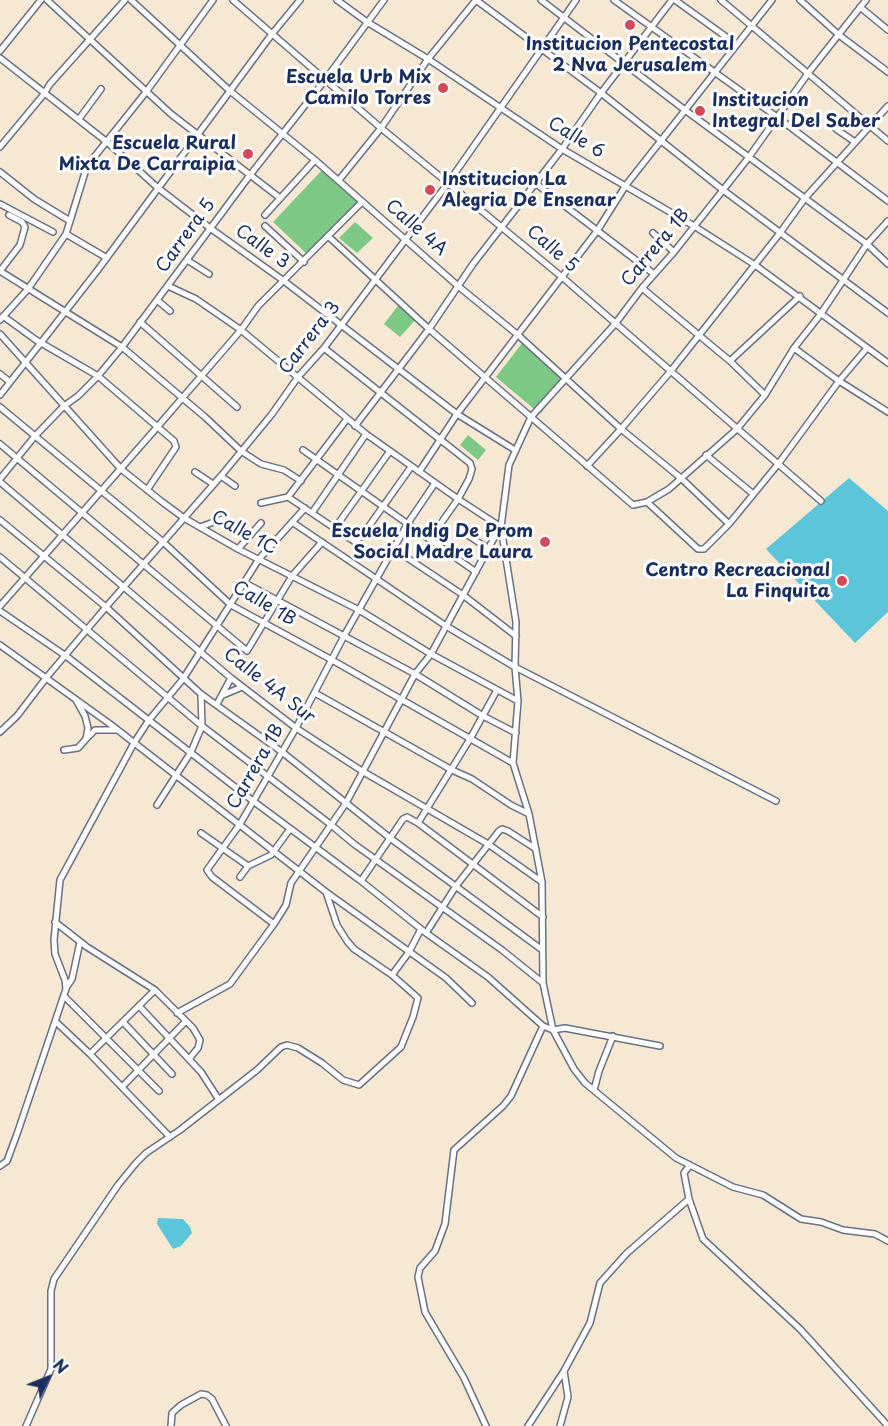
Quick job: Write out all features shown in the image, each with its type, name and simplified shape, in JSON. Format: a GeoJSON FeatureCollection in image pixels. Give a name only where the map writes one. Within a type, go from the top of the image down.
{"type":"FeatureCollection","features":[{"type":"Feature","properties":{"kind":"street"},"geometry":{"type":"LineString","coordinates":[[0,51],[41,0]]}},
{"type":"Feature","properties":{"kind":"street"},"geometry":{"type":"LineString","coordinates":[[47,0],[146,92],[280,198]]}},
{"type":"Feature","properties":{"kind":"street"},"geometry":{"type":"LineString","coordinates":[[0,147],[50,84],[125,0]]}},
{"type":"Feature","properties":{"kind":"street","name":"Calle 4A"},"geometry":{"type":"LineString","coordinates":[[130,0],[230,91],[339,180],[621,429],[682,479],[729,524]]}},
{"type":"Feature","properties":{"kind":"street"},"geometry":{"type":"LineString","coordinates":[[147,490],[176,447],[174,441],[159,425],[98,376],[2,318],[28,289],[65,236],[84,173],[213,0]]}},
{"type":"Feature","properties":{"kind":"street","name":"Calle 5"},"geometry":{"type":"LineString","coordinates":[[233,0],[381,128],[562,277],[821,501]]}},
{"type":"Feature","properties":{"kind":"street"},"geometry":{"type":"LineString","coordinates":[[0,395],[107,258],[272,33],[300,0]]}},
{"type":"Feature","properties":{"kind":"street","name":"Calle 6"},"geometry":{"type":"LineString","coordinates":[[337,0],[562,149],[626,185],[755,265],[888,363]]}},
{"type":"Feature","properties":{"kind":"street","name":"Carrera 5"},"geometry":{"type":"LineString","coordinates":[[0,481],[35,436],[98,376],[122,347],[384,0]]}},
{"type":"Feature","properties":{"kind":"street"},"geometry":{"type":"LineString","coordinates":[[339,180],[381,128],[428,59],[476,0],[601,93],[723,190],[888,314]]}},
{"type":"Feature","properties":{"kind":"street"},"geometry":{"type":"LineString","coordinates":[[541,0],[867,244],[888,264]]}},
{"type":"Feature","properties":{"kind":"street","name":"Carrera 3"},"geometry":{"type":"LineString","coordinates":[[0,732],[17,716],[46,678],[162,541],[221,476],[272,414],[298,377],[325,347],[448,183],[576,0]]}},
{"type":"Feature","properties":{"kind":"street"},"geometry":{"type":"LineString","coordinates":[[614,0],[837,161],[888,201]]}},
{"type":"Feature","properties":{"kind":"street"},"geometry":{"type":"LineString","coordinates":[[355,426],[399,370],[473,264],[562,149],[623,63],[674,0],[736,44]]}},
{"type":"Feature","properties":{"kind":"street"},"geometry":{"type":"LineString","coordinates":[[418,472],[456,416],[597,231],[626,185],[772,0]]}},
{"type":"Feature","properties":{"kind":"street"},"geometry":{"type":"LineString","coordinates":[[800,0],[838,35],[888,72]]}},
{"type":"Feature","properties":{"kind":"street","name":"Carrera 1B"},"geometry":{"type":"LineString","coordinates":[[435,483],[408,523],[344,636],[296,728],[240,824],[208,868],[208,873],[274,924],[286,905],[291,882],[346,803],[415,674],[430,654],[501,527],[508,465],[531,417],[615,324],[642,288],[674,252],[749,157],[809,72],[866,0]]}},
{"type":"Feature","properties":{"kind":"street"},"geometry":{"type":"LineString","coordinates":[[725,1],[888,141]]}},
{"type":"Feature","properties":{"kind":"street"},"geometry":{"type":"LineString","coordinates":[[860,7],[888,30]]}},
{"type":"Feature","properties":{"kind":"street","name":"Calle 3"},"geometry":{"type":"LineString","coordinates":[[0,58],[107,142],[158,188],[284,281],[456,416],[515,450]]}},
{"type":"Feature","properties":{"kind":"street"},"geometry":{"type":"LineString","coordinates":[[79,119],[101,89]]}},
{"type":"Feature","properties":{"kind":"street"},"geometry":{"type":"LineString","coordinates":[[587,466],[670,372],[806,198],[888,106]]}},
{"type":"Feature","properties":{"kind":"street"},"geometry":{"type":"LineString","coordinates":[[836,129],[855,142]]}},
{"type":"Feature","properties":{"kind":"street"},"geometry":{"type":"LineString","coordinates":[[266,215],[315,160]]}},
{"type":"Feature","properties":{"kind":"street"},"geometry":{"type":"LineString","coordinates":[[0,172],[34,199],[70,220]]}},
{"type":"Feature","properties":{"kind":"street"},"geometry":{"type":"LineString","coordinates":[[535,183],[654,274]]}},
{"type":"Feature","properties":{"kind":"street"},"geometry":{"type":"LineString","coordinates":[[362,202],[258,306],[241,330],[81,512],[45,558],[0,609],[66,656],[253,801],[362,881],[424,931],[487,976],[543,1026],[553,1030],[565,1028],[660,1046]]}},
{"type":"Feature","properties":{"kind":"street"},"geometry":{"type":"LineString","coordinates":[[0,204],[53,232]]}},
{"type":"Feature","properties":{"kind":"street"},"geometry":{"type":"LineString","coordinates":[[9,215],[22,222],[25,227],[20,245],[0,271],[122,347],[241,451],[261,464],[284,470],[301,481]]}},
{"type":"Feature","properties":{"kind":"street"},"geometry":{"type":"LineString","coordinates":[[329,237],[429,328],[633,505],[647,502],[682,479],[737,429],[765,395],[794,348],[820,315],[867,244],[888,221]]}},
{"type":"Feature","properties":{"kind":"street"},"geometry":{"type":"LineString","coordinates":[[265,226],[304,262]]}},
{"type":"Feature","properties":{"kind":"street"},"geometry":{"type":"LineString","coordinates":[[653,233],[674,252]]}},
{"type":"Feature","properties":{"kind":"street"},"geometry":{"type":"LineString","coordinates":[[65,236],[107,258]]}},
{"type":"Feature","properties":{"kind":"street"},"geometry":{"type":"LineString","coordinates":[[187,260],[208,274]]}},
{"type":"Feature","properties":{"kind":"street"},"geometry":{"type":"LineString","coordinates":[[169,285],[196,299],[241,330],[355,426],[418,472],[501,527],[516,622],[515,668],[518,701],[513,763],[529,814],[542,882],[543,983],[553,1030],[574,1069],[585,1083],[676,1158],[733,1187],[763,1195],[801,1219],[821,1222],[843,1230],[875,1234],[888,1241]]}},
{"type":"Feature","properties":{"kind":"street"},"geometry":{"type":"LineString","coordinates":[[642,288],[730,361],[765,395]]}},
{"type":"Feature","properties":{"kind":"street"},"geometry":{"type":"LineString","coordinates":[[730,361],[800,296]]}},
{"type":"Feature","properties":{"kind":"street"},"geometry":{"type":"LineString","coordinates":[[157,300],[170,311]]}},
{"type":"Feature","properties":{"kind":"street"},"geometry":{"type":"LineString","coordinates":[[140,322],[237,407]]}},
{"type":"Feature","properties":{"kind":"street","name":"Calle 1C"},"geometry":{"type":"LineString","coordinates":[[0,334],[121,469],[184,518],[238,549],[359,610],[430,654],[518,701]]}},
{"type":"Feature","properties":{"kind":"street"},"geometry":{"type":"LineString","coordinates":[[325,347],[442,439],[472,466],[469,479],[458,499],[430,539]]}},
{"type":"Feature","properties":{"kind":"street"},"geometry":{"type":"LineString","coordinates":[[794,348],[839,381],[887,410]]}},
{"type":"Feature","properties":{"kind":"street"},"geometry":{"type":"LineString","coordinates":[[647,502],[698,549],[704,549],[729,524],[752,493],[779,463],[839,381],[867,348]]}},
{"type":"Feature","properties":{"kind":"street"},"geometry":{"type":"LineString","coordinates":[[0,374],[10,382]]}},
{"type":"Feature","properties":{"kind":"street","name":"Calle 1B"},"geometry":{"type":"LineString","coordinates":[[0,407],[162,541],[231,605],[513,763]]}},
{"type":"Feature","properties":{"kind":"street"},"geometry":{"type":"LineString","coordinates":[[261,503],[288,497],[347,419]]}},
{"type":"Feature","properties":{"kind":"street"},"geometry":{"type":"LineString","coordinates":[[312,513],[366,434]]}},
{"type":"Feature","properties":{"kind":"street"},"geometry":{"type":"LineString","coordinates":[[0,444],[247,651],[292,576],[322,542]]}},
{"type":"Feature","properties":{"kind":"street"},"geometry":{"type":"LineString","coordinates":[[303,450],[476,572]]}},
{"type":"Feature","properties":{"kind":"street"},"geometry":{"type":"LineString","coordinates":[[335,528],[390,451]]}},
{"type":"Feature","properties":{"kind":"street"},"geometry":{"type":"LineString","coordinates":[[706,455],[752,493]]}},
{"type":"Feature","properties":{"kind":"street"},"geometry":{"type":"LineString","coordinates":[[288,497],[353,541],[360,538],[411,467]]}},
{"type":"Feature","properties":{"kind":"street"},"geometry":{"type":"LineString","coordinates":[[195,471],[213,484]]}},
{"type":"Feature","properties":{"kind":"street"},"geometry":{"type":"LineString","coordinates":[[221,476],[235,486]]}},
{"type":"Feature","properties":{"kind":"street","name":"Calle 4A Sur"},"geometry":{"type":"LineString","coordinates":[[0,481],[231,678],[296,728],[362,771],[488,844],[542,882]]}},
{"type":"Feature","properties":{"kind":"street"},"geometry":{"type":"LineString","coordinates":[[66,989],[55,954],[54,934],[60,880],[134,743],[149,720],[183,679],[259,560],[305,508]]}},
{"type":"Feature","properties":{"kind":"street"},"geometry":{"type":"LineString","coordinates":[[200,527],[225,519]]}},
{"type":"Feature","properties":{"kind":"street"},"geometry":{"type":"LineString","coordinates":[[0,520],[106,607],[201,694],[282,752],[390,838],[542,949]]}},
{"type":"Feature","properties":{"kind":"street"},"geometry":{"type":"LineString","coordinates":[[292,522],[446,626],[515,668],[777,801]]}},
{"type":"Feature","properties":{"kind":"street"},"geometry":{"type":"LineString","coordinates":[[238,549],[261,523]]}},
{"type":"Feature","properties":{"kind":"street"},"geometry":{"type":"LineString","coordinates":[[469,536],[489,549]]}},
{"type":"Feature","properties":{"kind":"street"},"geometry":{"type":"LineString","coordinates":[[394,549],[463,595],[516,636]]}},
{"type":"Feature","properties":{"kind":"street"},"geometry":{"type":"LineString","coordinates":[[0,557],[167,698],[267,777],[376,860],[502,950],[543,983]]}},
{"type":"Feature","properties":{"kind":"street"},"geometry":{"type":"LineString","coordinates":[[245,583],[415,674],[483,716],[516,733]]}},
{"type":"Feature","properties":{"kind":"street"},"geometry":{"type":"LineString","coordinates":[[0,645],[117,730],[326,892],[446,978],[472,1003]]}},
{"type":"Feature","properties":{"kind":"street"},"geometry":{"type":"LineString","coordinates":[[217,705],[231,678]]}},
{"type":"Feature","properties":{"kind":"street"},"geometry":{"type":"LineString","coordinates":[[223,694],[243,687]]}},
{"type":"Feature","properties":{"kind":"street"},"geometry":{"type":"LineString","coordinates":[[418,823],[452,770],[497,690]]}},
{"type":"Feature","properties":{"kind":"street"},"geometry":{"type":"LineString","coordinates":[[315,693],[472,779],[529,814]]}},
{"type":"Feature","properties":{"kind":"street"},"geometry":{"type":"LineString","coordinates":[[157,805],[191,752],[202,726],[201,694]]}},
{"type":"Feature","properties":{"kind":"street"},"geometry":{"type":"LineString","coordinates":[[76,699],[85,716],[88,728],[86,739]]}},
{"type":"Feature","properties":{"kind":"street"},"geometry":{"type":"LineString","coordinates":[[64,750],[78,748],[95,730],[117,730]]}},
{"type":"Feature","properties":{"kind":"street"},"geometry":{"type":"LineString","coordinates":[[362,881],[405,817],[410,817],[543,917]]}},
{"type":"Feature","properties":{"kind":"street"},"geometry":{"type":"LineString","coordinates":[[240,877],[248,866],[274,852],[290,829]]}},
{"type":"Feature","properties":{"kind":"street"},"geometry":{"type":"LineString","coordinates":[[392,975],[472,864],[502,829],[536,849]]}},
{"type":"Feature","properties":{"kind":"street"},"geometry":{"type":"LineString","coordinates":[[201,833],[248,866]]}},
{"type":"Feature","properties":{"kind":"street"},"geometry":{"type":"LineString","coordinates":[[26,1426],[51,1369],[51,1291],[56,1274],[127,1173],[146,1153],[219,1100],[257,1070],[274,1052],[287,1045],[307,1052],[343,1080],[359,1085],[400,1047],[413,1017],[418,998],[392,975],[354,949],[347,941],[337,926],[326,892]]}},
{"type":"Feature","properties":{"kind":"street"},"geometry":{"type":"LineString","coordinates":[[55,922],[80,942],[155,990],[186,1021],[198,1034],[200,1040],[198,1048],[189,1059]]}},
{"type":"Feature","properties":{"kind":"street"},"geometry":{"type":"LineString","coordinates":[[177,1012],[230,984],[274,924]]}},
{"type":"Feature","properties":{"kind":"street"},"geometry":{"type":"LineString","coordinates":[[0,1166],[6,1163],[9,1157],[66,989],[72,979],[80,942]]}},
{"type":"Feature","properties":{"kind":"street"},"geometry":{"type":"LineString","coordinates":[[90,1054],[155,990]]}},
{"type":"Feature","properties":{"kind":"street"},"geometry":{"type":"LineString","coordinates":[[64,996],[159,1091]]}},
{"type":"Feature","properties":{"kind":"street"},"geometry":{"type":"LineString","coordinates":[[139,1006],[203,1075],[219,1100]]}},
{"type":"Feature","properties":{"kind":"street"},"geometry":{"type":"LineString","coordinates":[[122,1087],[186,1021]]}},
{"type":"Feature","properties":{"kind":"street"},"geometry":{"type":"LineString","coordinates":[[56,1022],[170,1137]]}},
{"type":"Feature","properties":{"kind":"street"},"geometry":{"type":"LineString","coordinates":[[123,1022],[172,1074]]}},
{"type":"Feature","properties":{"kind":"street"},"geometry":{"type":"LineString","coordinates":[[486,1426],[464,1378],[425,1312],[418,1277],[420,1268],[435,1251],[445,1224],[454,1150],[511,1096],[543,1026]]}},
{"type":"Feature","properties":{"kind":"street"},"geometry":{"type":"LineString","coordinates":[[594,1090],[598,1071],[613,1036]]}},
{"type":"Feature","properties":{"kind":"street"},"geometry":{"type":"LineString","coordinates":[[676,1158],[684,1173],[689,1198],[703,1239],[801,1329],[888,1426]]}},
{"type":"Feature","properties":{"kind":"street"},"geometry":{"type":"LineString","coordinates":[[684,1173],[690,1165]]}},
{"type":"Feature","properties":{"kind":"street"},"geometry":{"type":"LineString","coordinates":[[528,1426],[564,1371],[590,1323],[600,1283],[627,1252],[689,1198]]}},
{"type":"Feature","properties":{"kind":"street"},"geometry":{"type":"LineString","coordinates":[[560,1426],[568,1396],[564,1371]]}},
{"type":"Feature","properties":{"kind":"street"},"geometry":{"type":"LineString","coordinates":[[171,1426],[172,1413],[201,1394],[212,1399],[226,1426]]}},
{"type":"Feature","properties":{"kind":"green space"},"geometry":{"type":"Polygon","coordinates":[[[323,169],[358,202],[308,255],[273,222],[323,169]]]}},
{"type":"Feature","properties":{"kind":"green space"},"geometry":{"type":"Polygon","coordinates":[[[355,222],[373,238],[357,253],[339,238],[355,222]]]}},
{"type":"Feature","properties":{"kind":"green space"},"geometry":{"type":"Polygon","coordinates":[[[400,303],[418,317],[400,337],[384,324],[400,303]]]}},
{"type":"Feature","properties":{"kind":"green space"},"geometry":{"type":"Polygon","coordinates":[[[523,342],[567,381],[540,414],[496,377],[523,342]]]}},
{"type":"Feature","properties":{"kind":"green space"},"geometry":{"type":"Polygon","coordinates":[[[468,435],[486,450],[478,460],[460,445],[468,435]]]}},
{"type":"Feature","properties":{"kind":"water","name":"Centro Recreacional La Finquita"},"geometry":{"type":"Polygon","coordinates":[[[849,478],[888,511],[888,612],[855,643],[766,549],[849,478]]]}},
{"type":"Feature","properties":{"kind":"water"},"geometry":{"type":"Polygon","coordinates":[[[158,1218],[183,1219],[192,1233],[181,1246],[173,1249],[157,1224],[158,1218]]]}},
{"type":"Feature","properties":{"kind":"place","name":"Institucion Pentecostal 2 Nva Jerusalem"},"geometry":{"type":"Point","coordinates":[630,25]}},
{"type":"Feature","properties":{"kind":"place","name":"Escuela Urb Mix Camilo Torres"},"geometry":{"type":"Point","coordinates":[443,88]}},
{"type":"Feature","properties":{"kind":"place","name":"Institucion Integral Del Saber"},"geometry":{"type":"Point","coordinates":[700,111]}},
{"type":"Feature","properties":{"kind":"place","name":"Escuela Rural Mixta De Carraipia"},"geometry":{"type":"Point","coordinates":[248,154]}},
{"type":"Feature","properties":{"kind":"place","name":"Institucion La Alegria De Ensenar"},"geometry":{"type":"Point","coordinates":[430,190]}},
{"type":"Feature","properties":{"kind":"place","name":"Escuela Indig De Prom Social Madre Laura"},"geometry":{"type":"Point","coordinates":[545,542]}},
{"type":"Feature","properties":{"kind":"place","name":"Centro Recreacional La Finquita"},"geometry":{"type":"Point","coordinates":[842,581]}}]}
